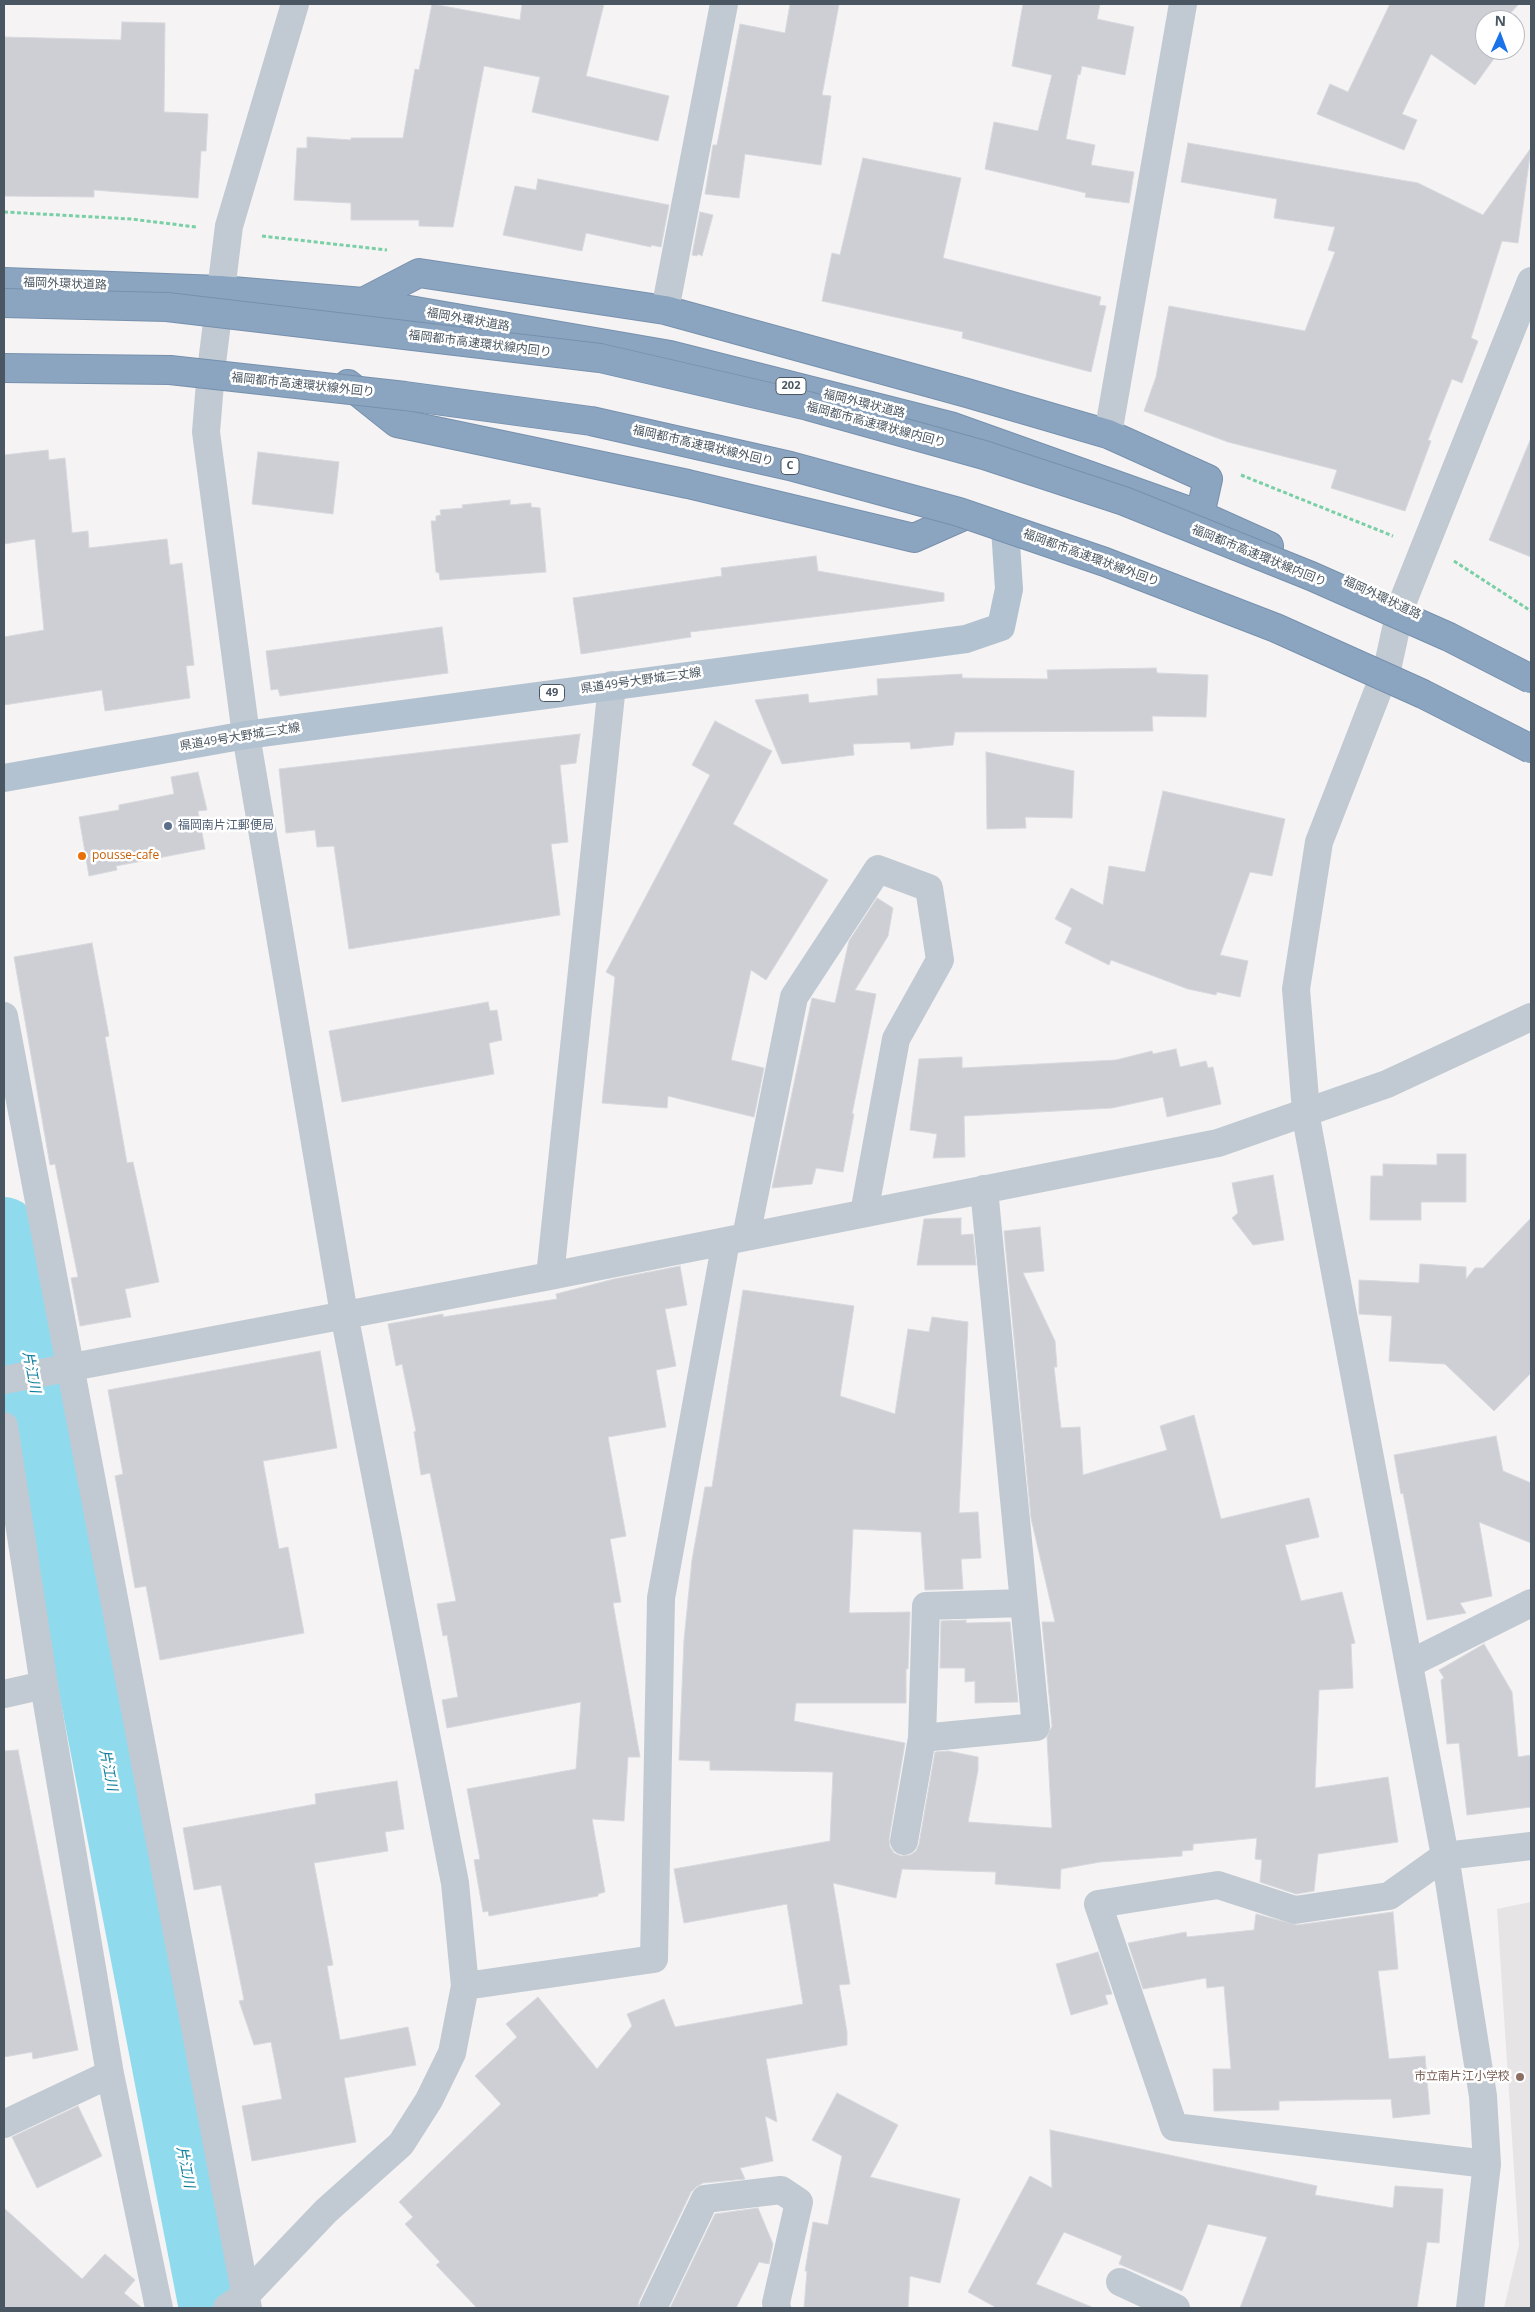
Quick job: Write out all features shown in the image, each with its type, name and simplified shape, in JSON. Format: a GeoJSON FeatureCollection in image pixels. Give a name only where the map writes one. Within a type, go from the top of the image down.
{"type":"FeatureCollection","features":[{"type":"Feature","properties":{"kind":"highway"},"geometry":{"type":"LineString","coordinates":[[363,302],[419,273],[665,310],[1108,434],[1208,479],[1200,515]]}},
{"type":"Feature","properties":{"kind":"highway","name":"福岡外環状道路"},"geometry":{"type":"LineString","coordinates":[[4,282],[220,290],[363,302],[670,355],[940,423],[1200,515],[1401,606],[1531,672]]}},
{"type":"Feature","properties":{"kind":"highway","name":"福岡都市高速環状線内回り"},"geometry":{"type":"LineString","coordinates":[[4,304],[167,307],[609,360],[818,409],[984,455],[1115,498],[1311,576],[1449,637],[1531,679]]}},
{"type":"Feature","properties":{"kind":"highway"},"geometry":{"type":"LineString","coordinates":[[4,364],[211,371],[341,379],[663,431],[966,515],[1005,528],[1388,665],[1531,739]]}},
{"type":"Feature","properties":{"kind":"highway","name":"福岡都市高速環状線外回り"},"geometry":{"type":"LineString","coordinates":[[4,368],[170,370],[405,396],[591,421],[790,466],[959,512],[1105,562],[1276,628],[1423,694],[1531,749]]}},
{"type":"Feature","properties":{"kind":"highway"},"geometry":{"type":"LineString","coordinates":[[341,379],[397,423],[688,484],[914,538],[966,515]]}},
{"type":"Feature","properties":{"kind":"highway"},"geometry":{"type":"LineString","coordinates":[[1449,637],[1531,672]]}},
{"type":"Feature","properties":{"kind":"highway"},"geometry":{"type":"LineString","coordinates":[[1423,694],[1531,760]]}},
{"type":"Feature","properties":{"kind":"main road","name":"県道49号大野城二丈線"},"geometry":{"type":"LineString","coordinates":[[4,778],[246,735],[966,639],[1000,627],[1009,589],[1005,528]]}},
{"type":"Feature","properties":{"kind":"street"},"geometry":{"type":"LineString","coordinates":[[240,2304],[326,2211],[401,2144],[429,2100],[452,2053],[465,1986],[455,1883],[344,1314],[246,735],[206,432],[220,290],[229,226],[294,4]]}},
{"type":"Feature","properties":{"kind":"street"},"geometry":{"type":"LineString","coordinates":[[665,310],[724,4]]}},
{"type":"Feature","properties":{"kind":"street"},"geometry":{"type":"LineString","coordinates":[[1108,434],[1183,4]]}},
{"type":"Feature","properties":{"kind":"street"},"geometry":{"type":"LineString","coordinates":[[1470,2308],[1487,2164],[1484,2096],[1445,1856],[1306,1113],[1296,989],[1319,842],[1388,665],[1401,606],[1531,281]]}},
{"type":"Feature","properties":{"kind":"street"},"geometry":{"type":"LineString","coordinates":[[550,1276],[612,685]]}},
{"type":"Feature","properties":{"kind":"street"},"geometry":{"type":"LineString","coordinates":[[465,1986],[654,1959],[661,1598],[736,1239],[794,997],[878,870],[929,888],[940,960],[896,1039],[864,1214]]}},
{"type":"Feature","properties":{"kind":"street"},"geometry":{"type":"LineString","coordinates":[[4,1016],[64,1369],[240,2304]]}},
{"type":"Feature","properties":{"kind":"street"},"geometry":{"type":"LineString","coordinates":[[5,1380],[550,1276],[1218,1143],[1387,1084],[1531,1017]]}},
{"type":"Feature","properties":{"kind":"street"},"geometry":{"type":"LineString","coordinates":[[922,1738],[1036,1727],[984,1189]]}},
{"type":"Feature","properties":{"kind":"street"},"geometry":{"type":"LineString","coordinates":[[4,1426],[44,1684],[110,2074],[159,2308]]}},
{"type":"Feature","properties":{"kind":"street"},"geometry":{"type":"LineString","coordinates":[[904,1841],[922,1738],[926,1606],[1024,1603]]}},
{"type":"Feature","properties":{"kind":"street"},"geometry":{"type":"LineString","coordinates":[[1408,1664],[1531,1603]]}},
{"type":"Feature","properties":{"kind":"street"},"geometry":{"type":"LineString","coordinates":[[4,1694],[44,1684]]}},
{"type":"Feature","properties":{"kind":"street"},"geometry":{"type":"LineString","coordinates":[[1487,2164],[1174,2127],[1098,1904],[1218,1884],[1295,1910],[1389,1896],[1445,1856],[1531,1846]]}},
{"type":"Feature","properties":{"kind":"street"},"geometry":{"type":"LineString","coordinates":[[4,2124],[110,2074]]}},
{"type":"Feature","properties":{"kind":"street"},"geometry":{"type":"LineString","coordinates":[[653,2308],[705,2198],[781,2190],[799,2202],[776,2303],[777,2308]]}},
{"type":"Feature","properties":{"kind":"street"},"geometry":{"type":"LineString","coordinates":[[1120,2282],[1176,2308]]}},
{"type":"Feature","properties":{"kind":"shaded area","name":"市立南片江小学校"},"geometry":{"type":"Polygon","coordinates":[[[1531,1902],[1531,2308],[1504,2308],[1519,2245],[1497,1909],[1531,1902]]]}},
{"type":"Feature","properties":{"kind":"building"},"geometry":{"type":"Polygon","coordinates":[[[432,4],[520,20],[522,4],[604,4],[586,76],[669,96],[658,141],[532,112],[540,77],[484,66],[453,227],[419,226],[419,220],[351,220],[351,203],[294,200],[297,148],[307,148],[307,137],[351,140],[351,138],[403,138],[415,69],[419,70],[432,4]]]}},
{"type":"Feature","properties":{"kind":"building"},"geometry":{"type":"Polygon","coordinates":[[[790,4],[839,4],[822,95],[831,96],[821,165],[745,154],[739,198],[705,194],[713,145],[717,145],[740,24],[785,33],[790,4]]]}},
{"type":"Feature","properties":{"kind":"building"},"geometry":{"type":"Polygon","coordinates":[[[1023,4],[1100,4],[1097,19],[1134,27],[1125,75],[1082,66],[1080,75],[1078,74],[1066,139],[1095,145],[1091,165],[1134,172],[1129,203],[1085,197],[1086,193],[985,169],[994,122],[1038,131],[1052,75],[1012,66],[1023,4]]]}},
{"type":"Feature","properties":{"kind":"building"},"geometry":{"type":"Polygon","coordinates":[[[1390,4],[1519,4],[1513,10],[1475,10],[1475,60],[1493,60],[1475,85],[1431,54],[1402,114],[1417,120],[1404,150],[1317,114],[1330,84],[1348,92],[1390,4]]]}},
{"type":"Feature","properties":{"kind":"building"},"geometry":{"type":"Polygon","coordinates":[[[122,22],[165,23],[164,112],[208,114],[206,151],[201,151],[198,198],[94,190],[94,197],[4,196],[4,37],[121,40],[122,22]]]}},
{"type":"Feature","properties":{"kind":"building"},"geometry":{"type":"Polygon","coordinates":[[[1188,143],[1418,183],[1483,215],[1531,148],[1518,243],[1502,241],[1471,338],[1478,341],[1462,383],[1452,379],[1428,440],[1431,441],[1405,511],[1331,488],[1337,470],[1228,442],[1144,411],[1156,377],[1169,306],[1305,331],[1335,252],[1328,250],[1335,227],[1274,218],[1277,199],[1181,182],[1188,143]]]}},
{"type":"Feature","properties":{"kind":"building"},"geometry":{"type":"Polygon","coordinates":[[[863,158],[961,178],[943,258],[1101,297],[1099,305],[1106,306],[1091,372],[962,338],[963,332],[822,301],[832,253],[840,255],[863,158]]]}},
{"type":"Feature","properties":{"kind":"building"},"geometry":{"type":"Polygon","coordinates":[[[538,179],[669,205],[661,247],[651,245],[651,247],[586,233],[582,251],[503,235],[515,186],[536,190],[538,179]]]}},
{"type":"Feature","properties":{"kind":"building"},"geometry":{"type":"Polygon","coordinates":[[[700,212],[713,215],[702,256],[698,254],[697,256],[692,255],[700,212]]]}},
{"type":"Feature","properties":{"kind":"building"},"geometry":{"type":"Polygon","coordinates":[[[1531,438],[1531,557],[1489,540],[1531,438]]]}},
{"type":"Feature","properties":{"kind":"building"},"geometry":{"type":"Polygon","coordinates":[[[48,450],[49,460],[65,458],[72,533],[88,531],[89,548],[167,539],[170,565],[182,563],[194,665],[186,666],[190,698],[105,711],[102,690],[4,705],[4,637],[44,630],[35,539],[4,544],[4,455],[48,450]]]}},
{"type":"Feature","properties":{"kind":"building"},"geometry":{"type":"Polygon","coordinates":[[[258,452],[339,462],[333,514],[252,504],[258,452]]]}},
{"type":"Feature","properties":{"kind":"building"},"geometry":{"type":"Polygon","coordinates":[[[510,500],[510,505],[531,503],[531,507],[540,508],[546,572],[440,580],[439,573],[436,572],[431,521],[436,521],[436,516],[441,515],[440,510],[463,508],[462,505],[510,500]]]}},
{"type":"Feature","properties":{"kind":"building"},"geometry":{"type":"Polygon","coordinates":[[[816,556],[818,571],[944,593],[944,601],[690,632],[691,637],[581,654],[573,598],[722,576],[721,568],[816,556]]]}},
{"type":"Feature","properties":{"kind":"building"},"geometry":{"type":"Polygon","coordinates":[[[442,627],[448,673],[280,696],[278,689],[271,690],[266,651],[442,627]]]}},
{"type":"Feature","properties":{"kind":"building"},"geometry":{"type":"Polygon","coordinates":[[[1156,668],[1157,673],[1208,675],[1206,717],[1152,716],[1153,731],[955,732],[953,745],[911,749],[910,742],[853,744],[854,755],[782,764],[755,700],[808,694],[809,703],[878,695],[877,679],[962,674],[962,678],[1048,679],[1047,670],[1156,668]]]}},
{"type":"Feature","properties":{"kind":"building"},"geometry":{"type":"Polygon","coordinates":[[[715,721],[772,751],[733,824],[828,880],[766,980],[751,970],[731,1060],[764,1068],[754,1117],[668,1096],[667,1108],[602,1103],[615,977],[606,972],[710,775],[692,765],[715,721]]]}},
{"type":"Feature","properties":{"kind":"building"},"geometry":{"type":"Polygon","coordinates":[[[580,734],[576,763],[560,765],[568,842],[551,844],[560,915],[349,949],[334,846],[317,847],[315,830],[286,833],[279,769],[580,734]]]}},
{"type":"Feature","properties":{"kind":"building"},"geometry":{"type":"Polygon","coordinates":[[[986,752],[1074,771],[1072,818],[1025,817],[1026,828],[987,829],[986,752]]]}},
{"type":"Feature","properties":{"kind":"building"},"geometry":{"type":"Polygon","coordinates":[[[198,772],[207,810],[198,811],[205,849],[116,866],[117,870],[89,876],[79,817],[119,810],[119,805],[174,794],[171,777],[198,772]]]}},
{"type":"Feature","properties":{"kind":"building"},"geometry":{"type":"Polygon","coordinates":[[[1163,791],[1285,819],[1272,876],[1250,872],[1220,955],[1248,961],[1240,997],[1217,992],[1216,995],[1188,989],[1111,960],[1109,965],[1065,943],[1072,928],[1055,919],[1071,888],[1103,905],[1109,866],[1145,872],[1163,791]]]}},
{"type":"Feature","properties":{"kind":"building"},"geometry":{"type":"Polygon","coordinates":[[[877,898],[893,908],[888,936],[855,990],[876,994],[852,1114],[854,1114],[843,1172],[816,1168],[812,1184],[772,1188],[812,998],[835,1003],[849,941],[877,898]]]}},
{"type":"Feature","properties":{"kind":"building"},"geometry":{"type":"Polygon","coordinates":[[[92,943],[109,1036],[105,1037],[127,1163],[133,1162],[159,1282],[125,1289],[131,1317],[80,1326],[71,1278],[78,1277],[55,1164],[50,1165],[14,957],[92,943]]]}},
{"type":"Feature","properties":{"kind":"building"},"geometry":{"type":"Polygon","coordinates":[[[488,1002],[490,1011],[497,1010],[502,1040],[489,1043],[494,1074],[342,1102],[329,1031],[488,1002]]]}},
{"type":"Feature","properties":{"kind":"building"},"geometry":{"type":"Polygon","coordinates":[[[1176,1049],[1180,1067],[1206,1061],[1208,1068],[1213,1067],[1221,1104],[1167,1117],[1163,1097],[1112,1108],[964,1116],[965,1157],[933,1158],[937,1134],[910,1130],[919,1059],[962,1057],[962,1068],[1116,1060],[1152,1051],[1153,1054],[1176,1049]]]}},
{"type":"Feature","properties":{"kind":"building"},"geometry":{"type":"Polygon","coordinates":[[[1437,1154],[1466,1154],[1466,1202],[1421,1202],[1421,1220],[1370,1220],[1371,1176],[1383,1176],[1383,1164],[1437,1165],[1437,1154]]]}},
{"type":"Feature","properties":{"kind":"building"},"geometry":{"type":"Polygon","coordinates":[[[1273,1175],[1284,1240],[1253,1245],[1232,1218],[1238,1213],[1232,1183],[1273,1175]]]}},
{"type":"Feature","properties":{"kind":"building"},"geometry":{"type":"Polygon","coordinates":[[[961,1218],[961,1235],[973,1234],[976,1265],[917,1265],[924,1219],[961,1218]]]}},
{"type":"Feature","properties":{"kind":"building"},"geometry":{"type":"Polygon","coordinates":[[[1531,1218],[1531,1373],[1494,1411],[1445,1364],[1389,1361],[1392,1316],[1359,1314],[1359,1280],[1419,1283],[1420,1264],[1466,1267],[1466,1279],[1475,1268],[1483,1268],[1531,1218]]]}},
{"type":"Feature","properties":{"kind":"building"},"geometry":{"type":"Polygon","coordinates":[[[1040,1227],[1044,1271],[1023,1273],[1055,1341],[1057,1367],[1054,1367],[1061,1428],[1080,1427],[1083,1475],[1167,1450],[1160,1426],[1194,1415],[1221,1519],[1309,1498],[1319,1537],[1285,1545],[1301,1601],[1342,1592],[1355,1643],[1351,1644],[1353,1688],[1319,1690],[1315,1788],[1388,1777],[1398,1842],[1318,1854],[1314,1891],[1296,1894],[1260,1882],[1262,1860],[1255,1859],[1257,1838],[1193,1844],[1193,1850],[1182,1851],[1182,1856],[1100,1862],[1061,1869],[1060,1889],[995,1884],[996,1872],[902,1869],[896,1898],[833,1883],[850,1984],[839,1985],[847,2032],[847,2045],[766,2059],[777,2122],[765,2116],[773,2161],[740,2168],[745,2179],[703,2183],[691,2192],[639,2301],[638,2308],[477,2308],[436,2265],[440,2262],[405,2224],[413,2217],[399,2202],[501,2104],[475,2076],[517,2037],[506,2024],[538,1997],[597,2069],[632,2026],[627,2014],[664,1999],[675,2027],[803,2004],[787,1904],[684,1923],[674,1869],[830,1841],[833,1772],[710,1770],[710,1761],[679,1760],[684,1640],[692,1560],[705,1487],[712,1487],[743,1290],[854,1306],[840,1396],[895,1414],[908,1329],[929,1332],[932,1317],[968,1322],[959,1513],[978,1512],[981,1558],[961,1559],[963,1589],[925,1590],[921,1532],[853,1529],[849,1613],[910,1612],[906,1703],[796,1703],[794,1721],[905,1743],[889,1839],[890,1847],[894,1853],[901,1856],[910,1855],[916,1851],[919,1844],[935,1752],[948,1751],[978,1757],[978,1770],[968,1822],[1052,1828],[1047,1737],[1052,1726],[1042,1622],[1055,1622],[1031,1518],[1004,1231],[1040,1227]]]}},
{"type":"Feature","properties":{"kind":"building"},"geometry":{"type":"Polygon","coordinates":[[[680,1266],[687,1305],[665,1309],[676,1366],[656,1370],[666,1427],[608,1437],[626,1536],[610,1539],[621,1602],[613,1603],[640,1757],[628,1757],[624,1821],[592,1819],[605,1892],[598,1894],[598,1896],[489,1916],[488,1911],[483,1912],[474,1860],[480,1859],[467,1789],[576,1769],[581,1702],[447,1728],[442,1700],[458,1697],[447,1635],[443,1636],[437,1604],[456,1601],[430,1473],[421,1475],[414,1432],[416,1431],[402,1364],[396,1366],[388,1324],[443,1314],[443,1317],[557,1299],[556,1294],[614,1279],[680,1266]]]}},
{"type":"Feature","properties":{"kind":"building"},"geometry":{"type":"Polygon","coordinates":[[[320,1351],[337,1448],[263,1461],[279,1549],[288,1547],[304,1633],[160,1660],[146,1586],[135,1588],[115,1476],[123,1474],[108,1390],[320,1351]]]}},
{"type":"Feature","properties":{"kind":"building"},"geometry":{"type":"Polygon","coordinates":[[[1496,1436],[1503,1471],[1531,1483],[1531,1543],[1479,1522],[1492,1596],[1460,1603],[1466,1613],[1427,1620],[1394,1455],[1496,1436]]]}},
{"type":"Feature","properties":{"kind":"building"},"geometry":{"type":"Polygon","coordinates":[[[966,1620],[966,1623],[1010,1622],[1018,1702],[975,1703],[975,1681],[965,1682],[965,1668],[940,1668],[941,1621],[966,1620]]]}},
{"type":"Feature","properties":{"kind":"building"},"geometry":{"type":"Polygon","coordinates":[[[1484,1644],[1512,1692],[1518,1757],[1531,1755],[1531,1807],[1467,1815],[1459,1743],[1447,1744],[1441,1680],[1444,1678],[1439,1670],[1484,1644]]]}},
{"type":"Feature","properties":{"kind":"building"},"geometry":{"type":"Polygon","coordinates":[[[18,1750],[78,2050],[33,2059],[32,2052],[4,2057],[4,1751],[18,1750]]]}},
{"type":"Feature","properties":{"kind":"building"},"geometry":{"type":"Polygon","coordinates":[[[397,1781],[404,1829],[385,1832],[388,1851],[314,1863],[333,1965],[327,1966],[340,2040],[408,2027],[416,2065],[344,2078],[356,2142],[252,2161],[242,2106],[282,2099],[271,2042],[254,2045],[239,2001],[244,2000],[221,1885],[194,1890],[183,1828],[316,1804],[315,1794],[397,1781]]]}},
{"type":"Feature","properties":{"kind":"building"},"geometry":{"type":"Polygon","coordinates":[[[1393,1912],[1398,1969],[1378,1971],[1389,2059],[1425,2056],[1430,2114],[1393,2118],[1391,2099],[1279,2101],[1279,2110],[1214,2111],[1213,2069],[1231,2069],[1224,1986],[1207,1988],[1206,1978],[1143,1989],[1128,1943],[1186,1932],[1187,1937],[1254,1930],[1256,1914],[1297,1925],[1393,1912]]]}},
{"type":"Feature","properties":{"kind":"building"},"geometry":{"type":"Polygon","coordinates":[[[1098,1952],[1112,1994],[1105,1995],[1108,2004],[1071,2015],[1056,1964],[1098,1952]]]}},
{"type":"Feature","properties":{"kind":"building"},"geometry":{"type":"Polygon","coordinates":[[[837,2093],[898,2125],[870,2177],[960,2199],[940,2283],[910,2276],[908,2308],[804,2308],[807,2271],[805,2271],[813,2222],[828,2225],[842,2156],[812,2140],[837,2093]]]}},
{"type":"Feature","properties":{"kind":"building"},"geometry":{"type":"Polygon","coordinates":[[[78,2106],[102,2156],[37,2188],[12,2137],[78,2106]]]}},
{"type":"Feature","properties":{"kind":"building"},"geometry":{"type":"Polygon","coordinates":[[[1050,2130],[1317,2186],[1315,2195],[1393,2208],[1395,2186],[1443,2189],[1439,2243],[1427,2242],[1417,2308],[1240,2308],[1267,2237],[1208,2224],[1182,2291],[1119,2264],[1122,2256],[1064,2232],[1036,2284],[1094,2308],[997,2308],[968,2292],[1030,2176],[1052,2188],[1050,2130]]]}},
{"type":"Feature","properties":{"kind":"building"},"geometry":{"type":"Polygon","coordinates":[[[4,2208],[82,2279],[105,2254],[135,2280],[124,2293],[142,2308],[4,2308],[4,2208]]]}},
{"type":"Feature","properties":{"kind":"building"},"geometry":{"type":"Polygon","coordinates":[[[758,2208],[773,2244],[769,2264],[759,2262],[736,2308],[670,2308],[715,2214],[758,2208]]]}},
{"type":"Feature","properties":{"kind":"waterway","name":"片江川"},"geometry":{"type":"LineString","coordinates":[[4,1231],[213,2308]]}},
{"type":"Feature","properties":{"kind":"place","name":"福岡南片江郵便局"},"geometry":{"type":"Point","coordinates":[168,826]}},
{"type":"Feature","properties":{"kind":"place","name":"pousse-cafe"},"geometry":{"type":"Point","coordinates":[82,856]}},
{"type":"Feature","properties":{"kind":"place","name":"市立南片江小学校"},"geometry":{"type":"Point","coordinates":[1520,2077]}}]}
